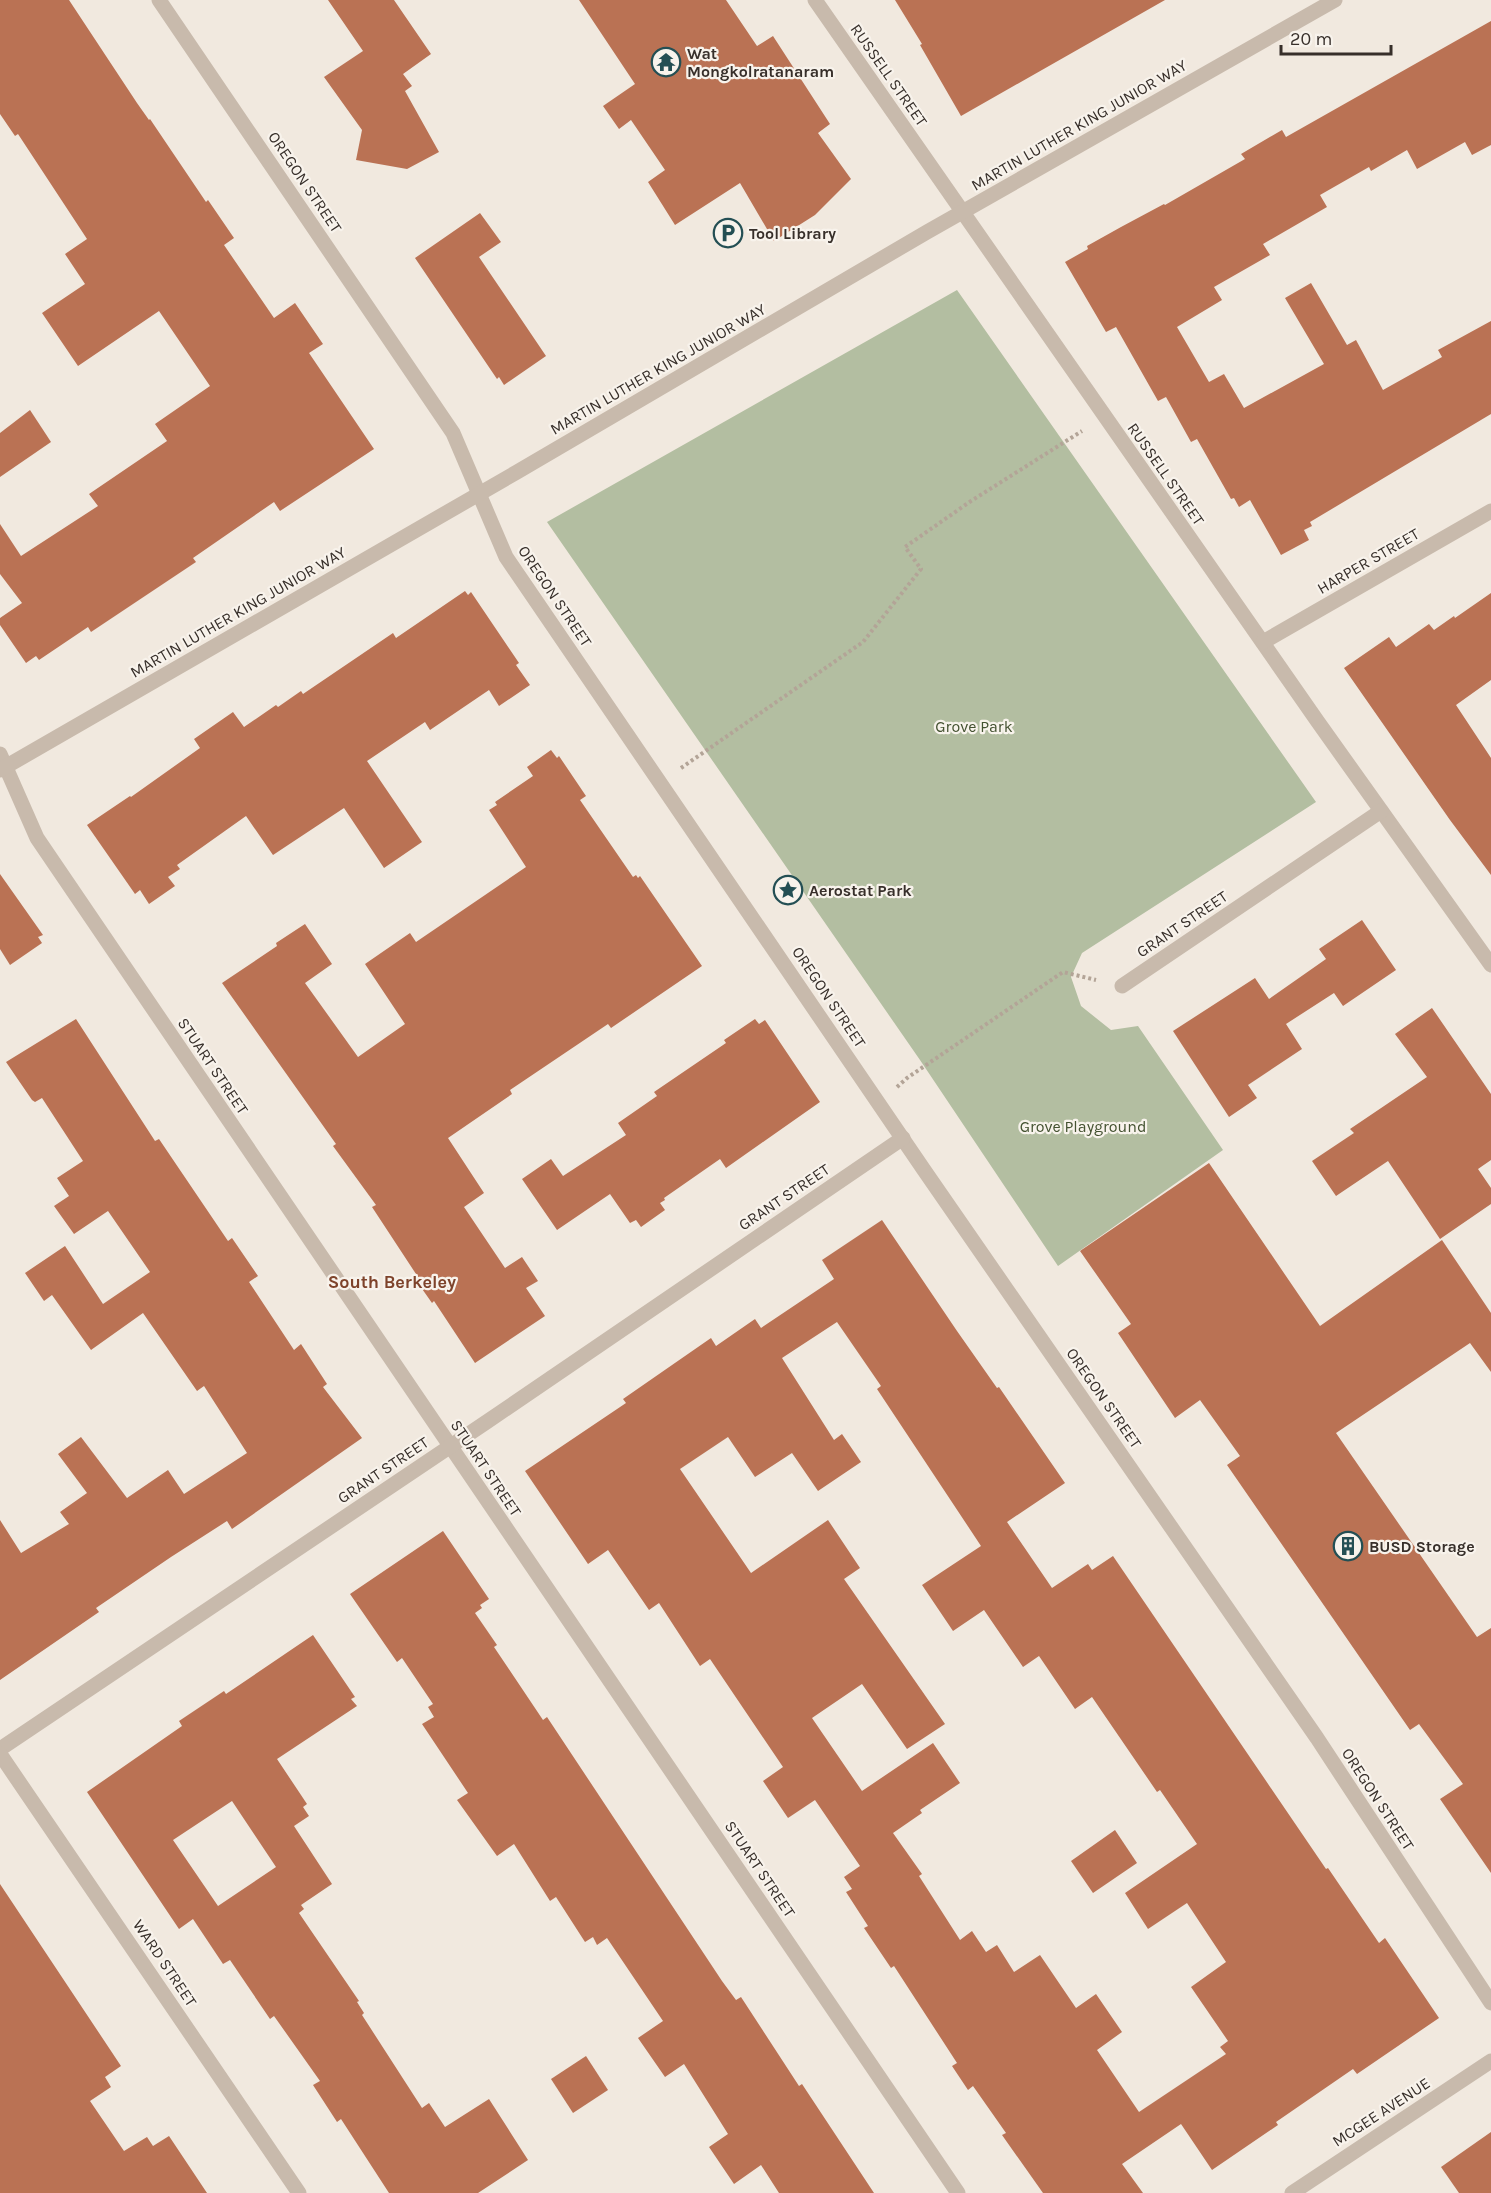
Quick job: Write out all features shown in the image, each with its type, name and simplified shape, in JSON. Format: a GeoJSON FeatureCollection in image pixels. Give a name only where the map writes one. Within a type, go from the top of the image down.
{"type":"FeatureCollection","features":[{"type":"Feature","properties":{"kind":"street","name":"OREGON STREET"},"geometry":{"type":"LineString","coordinates":[[159,0],[453,433],[506,557],[1317,1738],[1491,2003]]}},
{"type":"Feature","properties":{"kind":"street","name":"RUSSELL STREET"},"geometry":{"type":"LineString","coordinates":[[815,0],[1104,417],[1491,965]]}},
{"type":"Feature","properties":{"kind":"street","name":"MARTIN LUTHER KING JUNIOR WAY"},"geometry":{"type":"LineString","coordinates":[[2,763],[479,494],[962,213],[1335,0]]}},
{"type":"Feature","properties":{"kind":"street","name":"HARPER STREET"},"geometry":{"type":"LineString","coordinates":[[1263,642],[1491,511]]}},
{"type":"Feature","properties":{"kind":"street","name":"STUART STREET"},"geometry":{"type":"LineString","coordinates":[[2,763],[37,838],[958,2193]]}},
{"type":"Feature","properties":{"kind":"street","name":"GRANT STREET"},"geometry":{"type":"LineString","coordinates":[[1122,986],[1381,811]]}},
{"type":"Feature","properties":{"kind":"street","name":"GRANT STREET"},"geometry":{"type":"LineString","coordinates":[[0,1749],[450,1447],[903,1138]]}},
{"type":"Feature","properties":{"kind":"street","name":"WARD STREET"},"geometry":{"type":"LineString","coordinates":[[0,1755],[299,2193]]}},
{"type":"Feature","properties":{"kind":"street","name":"MCGEE AVENUE"},"geometry":{"type":"LineString","coordinates":[[1292,2193],[1491,2061]]}},
{"type":"Feature","properties":{"kind":"path"},"geometry":{"type":"LineString","coordinates":[[661,782],[863,642],[921,569],[905,547],[971,501],[1104,417]]}},
{"type":"Feature","properties":{"kind":"path"},"geometry":{"type":"LineString","coordinates":[[880,1104],[907,1078],[1063,972],[1122,986]]}},
{"type":"Feature","properties":{"kind":"green space","name":"Grove Park"},"geometry":{"type":"Polygon","coordinates":[[[957,290],[1316,802],[1082,953],[1071,977],[1081,1006],[1111,1030],[1138,1026],[1223,1150],[1058,1266],[920,1060],[547,522],[957,290]]]}},
{"type":"Feature","properties":{"kind":"building"},"geometry":{"type":"Polygon","coordinates":[[[0,0],[69,0],[137,103],[234,238],[224,245],[274,318],[295,303],[323,344],[309,353],[374,449],[280,511],[274,502],[193,558],[196,562],[91,632],[88,627],[39,660],[36,656],[26,663],[0,625],[0,618],[22,603],[0,574],[0,524],[21,556],[98,506],[89,494],[167,441],[155,424],[210,386],[159,311],[78,366],[42,313],[85,284],[65,254],[87,239],[18,134],[15,136],[0,114],[0,0]]]}},
{"type":"Feature","properties":{"kind":"building"},"geometry":{"type":"Polygon","coordinates":[[[328,0],[394,0],[431,54],[403,74],[412,86],[405,91],[439,152],[407,169],[356,160],[362,130],[324,77],[363,51],[328,0]]]}},
{"type":"Feature","properties":{"kind":"building"},"geometry":{"type":"Polygon","coordinates":[[[579,0],[726,0],[757,46],[773,36],[830,124],[818,133],[851,179],[815,215],[774,241],[740,183],[675,225],[648,182],[665,170],[631,120],[619,129],[603,106],[635,84],[579,0]]]}},
{"type":"Feature","properties":{"kind":"building"},"geometry":{"type":"Polygon","coordinates":[[[895,0],[1165,0],[961,116],[895,0]]]}},
{"type":"Feature","properties":{"kind":"building"},"geometry":{"type":"Polygon","coordinates":[[[1491,21],[1491,145],[1472,155],[1465,142],[1417,169],[1407,150],[1371,171],[1369,167],[1320,195],[1327,207],[1263,244],[1270,255],[1214,287],[1222,300],[1177,327],[1209,382],[1224,374],[1244,408],[1324,364],[1285,298],[1311,283],[1347,345],[1356,340],[1383,390],[1442,357],[1438,350],[1491,321],[1491,414],[1310,522],[1312,526],[1304,530],[1309,540],[1281,555],[1250,500],[1239,507],[1234,498],[1231,499],[1197,439],[1191,442],[1166,397],[1158,401],[1116,327],[1106,332],[1065,262],[1088,249],[1087,246],[1245,159],[1241,154],[1282,130],[1286,137],[1491,21]]]}},
{"type":"Feature","properties":{"kind":"building"},"geometry":{"type":"Polygon","coordinates":[[[480,213],[501,242],[479,257],[546,356],[504,385],[499,377],[497,379],[415,258],[480,213]]]}},
{"type":"Feature","properties":{"kind":"building"},"geometry":{"type":"Polygon","coordinates":[[[30,410],[51,442],[0,477],[0,433],[30,410]]]}},
{"type":"Feature","properties":{"kind":"building"},"geometry":{"type":"Polygon","coordinates":[[[465,591],[468,595],[471,592],[519,663],[516,665],[530,685],[499,706],[489,690],[430,730],[425,722],[367,761],[422,842],[384,868],[344,808],[273,855],[246,816],[177,865],[180,869],[168,877],[175,886],[149,904],[140,890],[135,894],[87,825],[200,748],[194,739],[233,712],[244,727],[301,691],[303,694],[393,633],[396,638],[465,591]]]}},
{"type":"Feature","properties":{"kind":"building"},"geometry":{"type":"Polygon","coordinates":[[[1491,593],[1491,680],[1456,705],[1491,758],[1491,875],[1344,668],[1389,637],[1396,647],[1429,624],[1434,630],[1491,593]]]}},
{"type":"Feature","properties":{"kind":"building"},"geometry":{"type":"Polygon","coordinates":[[[551,750],[557,758],[559,756],[586,796],[580,800],[633,877],[640,876],[702,966],[611,1028],[608,1024],[510,1090],[512,1094],[448,1138],[484,1193],[464,1207],[505,1268],[522,1257],[538,1281],[526,1288],[545,1316],[475,1363],[434,1301],[432,1303],[413,1276],[416,1274],[372,1207],[376,1205],[333,1146],[336,1144],[222,983],[305,924],[332,964],[305,983],[358,1057],[405,1024],[365,964],[410,933],[416,942],[526,867],[489,810],[497,805],[495,802],[533,776],[527,767],[551,750]]]}},
{"type":"Feature","properties":{"kind":"building"},"geometry":{"type":"Polygon","coordinates":[[[0,874],[43,935],[38,937],[42,943],[10,965],[0,949],[0,874]]]}},
{"type":"Feature","properties":{"kind":"building"},"geometry":{"type":"Polygon","coordinates":[[[1362,920],[1396,970],[1343,1006],[1334,993],[1286,1024],[1302,1049],[1248,1085],[1257,1098],[1229,1117],[1173,1031],[1255,978],[1269,999],[1326,959],[1319,949],[1362,920]]]}},
{"type":"Feature","properties":{"kind":"building"},"geometry":{"type":"Polygon","coordinates":[[[1432,1008],[1491,1094],[1491,1160],[1478,1169],[1491,1188],[1491,1204],[1440,1239],[1388,1161],[1336,1196],[1312,1161],[1354,1133],[1350,1129],[1427,1077],[1395,1034],[1432,1008]]]}},
{"type":"Feature","properties":{"kind":"building"},"geometry":{"type":"Polygon","coordinates":[[[76,1019],[155,1141],[159,1139],[228,1241],[232,1238],[258,1276],[249,1282],[294,1350],[301,1344],[327,1384],[323,1387],[362,1438],[232,1529],[227,1521],[171,1557],[96,1608],[99,1612],[0,1680],[0,1520],[21,1553],[69,1524],[60,1512],[87,1493],[58,1454],[81,1437],[127,1498],[168,1470],[184,1494],[247,1453],[204,1386],[197,1391],[143,1313],[91,1350],[52,1295],[44,1301],[25,1273],[65,1246],[103,1304],[150,1272],[108,1211],[74,1234],[54,1206],[69,1196],[57,1178],[83,1161],[42,1098],[35,1102],[32,1100],[6,1062],[76,1019]]]}},
{"type":"Feature","properties":{"kind":"building"},"geometry":{"type":"Polygon","coordinates":[[[755,1019],[759,1024],[765,1020],[820,1102],[726,1168],[720,1159],[664,1198],[665,1200],[660,1203],[665,1210],[641,1227],[636,1220],[630,1223],[610,1194],[557,1230],[522,1179],[551,1159],[563,1176],[626,1135],[618,1123],[657,1096],[654,1092],[726,1043],[724,1040],[755,1019]]]}},
{"type":"Feature","properties":{"kind":"building","name":"BUSD Storage"},"geometry":{"type":"Polygon","coordinates":[[[1209,1163],[1320,1326],[1442,1240],[1491,1313],[1491,1372],[1470,1343],[1336,1433],[1477,1637],[1491,1628],[1491,1873],[1440,1799],[1463,1784],[1419,1724],[1410,1730],[1227,1465],[1240,1456],[1200,1400],[1175,1418],[1118,1333],[1131,1324],[1080,1251],[1209,1163]]]}},
{"type":"Feature","properties":{"kind":"building"},"geometry":{"type":"Polygon","coordinates":[[[882,1220],[957,1331],[997,1388],[999,1387],[1065,1483],[1007,1522],[1052,1588],[1088,1564],[1092,1570],[1113,1556],[1326,1869],[1328,1868],[1379,1943],[1385,1938],[1439,2018],[1357,2074],[1353,2069],[1276,2122],[1278,2125],[1212,2170],[1181,2124],[1122,2164],[1143,2193],[1043,2193],[1002,2135],[1006,2133],[973,2086],[968,2090],[952,2066],[957,2063],[894,1966],[891,1968],[864,1928],[868,1926],[846,1892],[852,1889],[844,1877],[860,1866],[815,1800],[788,1818],[763,1781],[783,1767],[710,1659],[700,1666],[659,1603],[649,1610],[608,1550],[588,1564],[525,1471],[626,1403],[623,1399],[711,1338],[716,1346],[755,1319],[761,1328],[834,1279],[822,1260],[882,1220]],[[837,1322],[782,1358],[834,1440],[842,1434],[861,1462],[818,1491],[792,1453],[755,1477],[728,1437],[680,1469],[751,1573],[828,1520],[860,1568],[844,1579],[945,1724],[907,1749],[862,1684],[812,1718],[862,1791],[933,1743],[960,1783],[920,1810],[922,1813],[893,1833],[922,1874],[919,1876],[960,1940],[972,1931],[986,1952],[997,1945],[1014,1972],[1040,1955],[1076,2008],[1096,1994],[1122,2032],[1097,2050],[1139,2112],[1226,2054],[1220,2047],[1228,2041],[1191,1987],[1226,1962],[1187,1903],[1148,1929],[1125,1893],[1197,1844],[1160,1790],[1157,1792],[1092,1697],[1075,1709],[1039,1656],[1023,1667],[984,1610],[953,1631],[922,1585],[981,1546],[877,1389],[881,1386],[837,1322]]]}},
{"type":"Feature","properties":{"kind":"building"},"geometry":{"type":"Polygon","coordinates":[[[443,1531],[489,1599],[480,1605],[482,1608],[475,1613],[497,1645],[494,1647],[543,1720],[547,1717],[722,1981],[736,2000],[741,1997],[799,2086],[802,2084],[874,2193],[779,2193],[761,2165],[734,2184],[709,2147],[728,2134],[684,2064],[665,2077],[638,2038],[663,2021],[607,1938],[597,1945],[593,1937],[585,1942],[556,1897],[550,1901],[514,1844],[497,1856],[457,1800],[468,1793],[422,1724],[434,1717],[428,1707],[433,1704],[402,1658],[397,1662],[350,1594],[443,1531]]]}},
{"type":"Feature","properties":{"kind":"building"},"geometry":{"type":"Polygon","coordinates":[[[313,1635],[355,1697],[351,1699],[357,1706],[277,1759],[307,1804],[303,1807],[309,1816],[294,1826],[332,1884],[301,1905],[304,1909],[299,1913],[359,2001],[357,2002],[364,2013],[362,2015],[422,2108],[429,2103],[445,2127],[489,2099],[528,2160],[478,2193],[389,2193],[341,2119],[337,2122],[313,2085],[320,2081],[274,2016],[270,2019],[230,1960],[223,1964],[193,1919],[179,1929],[87,1792],[182,1726],[179,1721],[224,1691],[226,1694],[313,1635]],[[232,1801],[173,1840],[218,1906],[276,1867],[232,1801]]]}},
{"type":"Feature","properties":{"kind":"building"},"geometry":{"type":"Polygon","coordinates":[[[1115,1830],[1137,1863],[1093,1893],[1071,1861],[1115,1830]]]}},
{"type":"Feature","properties":{"kind":"building"},"geometry":{"type":"Polygon","coordinates":[[[0,1884],[121,2066],[105,2077],[111,2087],[90,2101],[124,2151],[147,2137],[153,2146],[169,2136],[207,2193],[0,2193],[0,1884]]]}},
{"type":"Feature","properties":{"kind":"building"},"geometry":{"type":"Polygon","coordinates":[[[586,2056],[608,2090],[573,2113],[551,2079],[586,2056]]]}},
{"type":"Feature","properties":{"kind":"building"},"geometry":{"type":"Polygon","coordinates":[[[1491,2132],[1491,2193],[1459,2193],[1441,2167],[1491,2132]]]}},
{"type":"Feature","properties":{"kind":"place","name":"Wat Mongkolratanaram"},"geometry":{"type":"Point","coordinates":[666,62]}},
{"type":"Feature","properties":{"kind":"place","name":"Tool Library"},"geometry":{"type":"Point","coordinates":[728,233]}},
{"type":"Feature","properties":{"kind":"place","name":"Aerostat Park"},"geometry":{"type":"Point","coordinates":[788,890]}},
{"type":"Feature","properties":{"kind":"place","name":"BUSD Storage"},"geometry":{"type":"Point","coordinates":[1348,1546]}},
{"type":"Feature","properties":{"kind":"district","name":"South Berkeley"},"geometry":{"type":"Point","coordinates":[392,1282]}},
{"type":"Feature","properties":{"kind":"park label","name":"Grove Playground"},"geometry":{"type":"Point","coordinates":[1083,1126]}}]}
